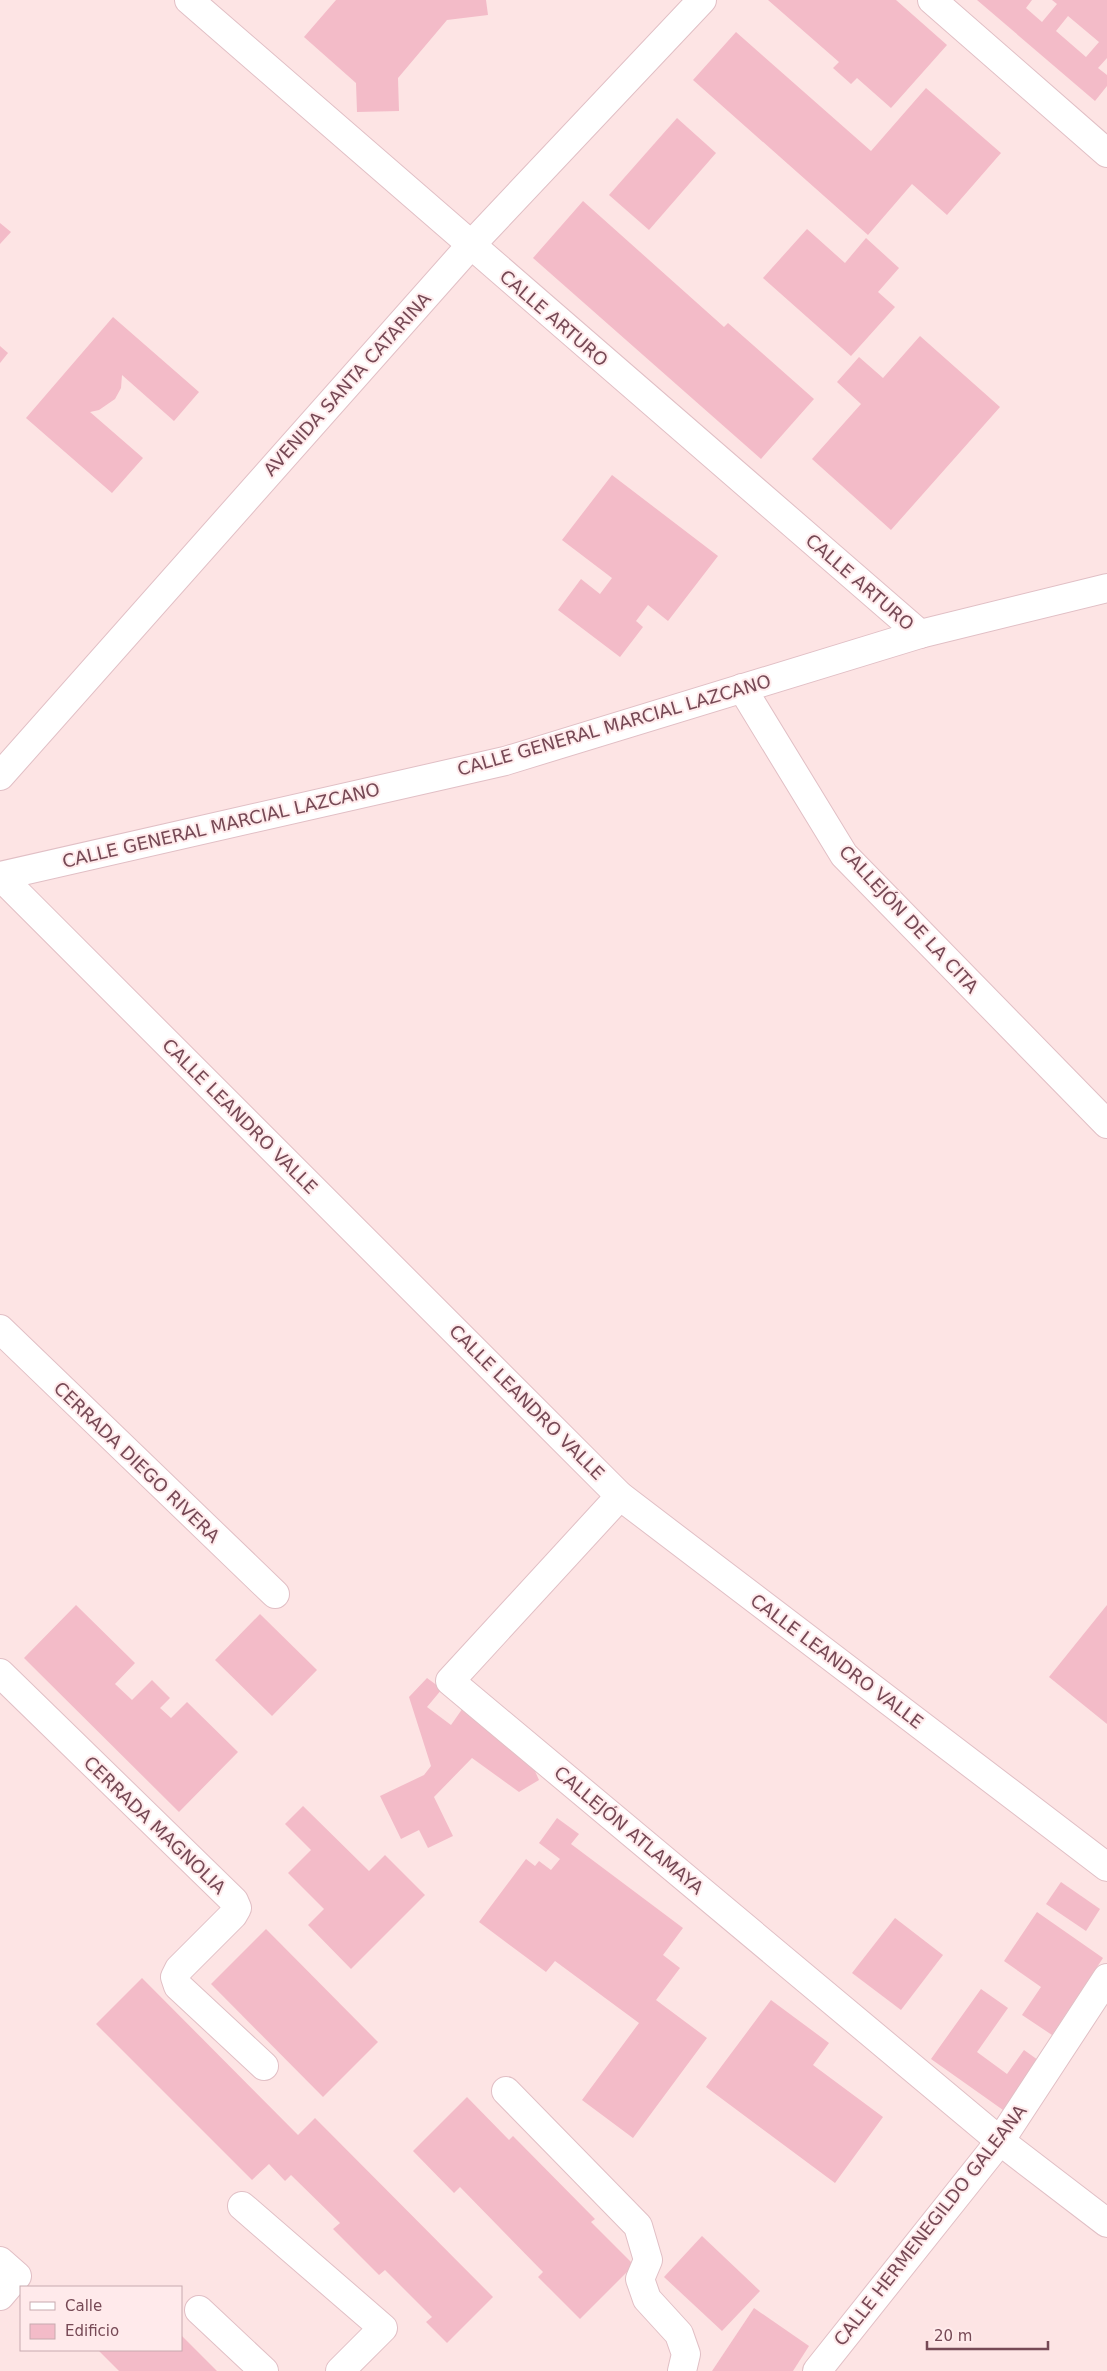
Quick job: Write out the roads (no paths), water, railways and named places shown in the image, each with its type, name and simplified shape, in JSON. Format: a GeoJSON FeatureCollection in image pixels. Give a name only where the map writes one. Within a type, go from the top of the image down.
{"type":"FeatureCollection","features":[{"type":"Feature","properties":{"kind":"street","name":"CALLE ARTURO"},"geometry":{"type":"LineString","coordinates":[[189,0],[470,246],[920,634]]}},
{"type":"Feature","properties":{"kind":"street","name":"AVENIDA SANTA CATARINA"},"geometry":{"type":"LineString","coordinates":[[0,776],[470,246],[702,0]]}},
{"type":"Feature","properties":{"kind":"street"},"geometry":{"type":"LineString","coordinates":[[932,0],[1107,152]]}},
{"type":"Feature","properties":{"kind":"street","name":"CALLE GENERAL MARCIAL LAZCANO"},"geometry":{"type":"LineString","coordinates":[[0,876],[505,760],[920,634],[1107,588]]}},
{"type":"Feature","properties":{"kind":"street","name":"CALLEJÓN DE LA CITA"},"geometry":{"type":"LineString","coordinates":[[742,688],[844,855],[1107,1124]]}},
{"type":"Feature","properties":{"kind":"street","name":"CALLE LEANDRO VALLE"},"geometry":{"type":"LineString","coordinates":[[0,876],[620,1496],[1107,1867]]}},
{"type":"Feature","properties":{"kind":"street","name":"CERRADA DIEGO RIVERA"},"geometry":{"type":"LineString","coordinates":[[0,1329],[275,1594]]}},
{"type":"Feature","properties":{"kind":"street","name":"CALLEJÓN ATLAMAYA"},"geometry":{"type":"LineString","coordinates":[[620,1496],[450,1681],[1000,2141]]}},
{"type":"Feature","properties":{"kind":"street","name":"CERRADA MAGNOLIA"},"geometry":{"type":"LineString","coordinates":[[0,1673],[234,1902],[237,1908],[233,1915],[179,1969],[175,1977],[178,1986],[264,2066]]}},
{"type":"Feature","properties":{"kind":"street","name":"CALLE HERMENEGILDO GALEANA"},"geometry":{"type":"LineString","coordinates":[[817,2371],[1000,2141],[1107,1978]]}},
{"type":"Feature","properties":{"kind":"street"},"geometry":{"type":"LineString","coordinates":[[506,2091],[638,2226],[648,2260],[640,2279],[647,2300],[679,2334],[686,2354],[682,2371]]}},
{"type":"Feature","properties":{"kind":"street"},"geometry":{"type":"LineString","coordinates":[[1000,2141],[1107,2223]]}},
{"type":"Feature","properties":{"kind":"street"},"geometry":{"type":"LineString","coordinates":[[242,2206],[383,2328],[340,2371]]}},
{"type":"Feature","properties":{"kind":"street"},"geometry":{"type":"LineString","coordinates":[[199,2310],[264,2371]]}}]}
